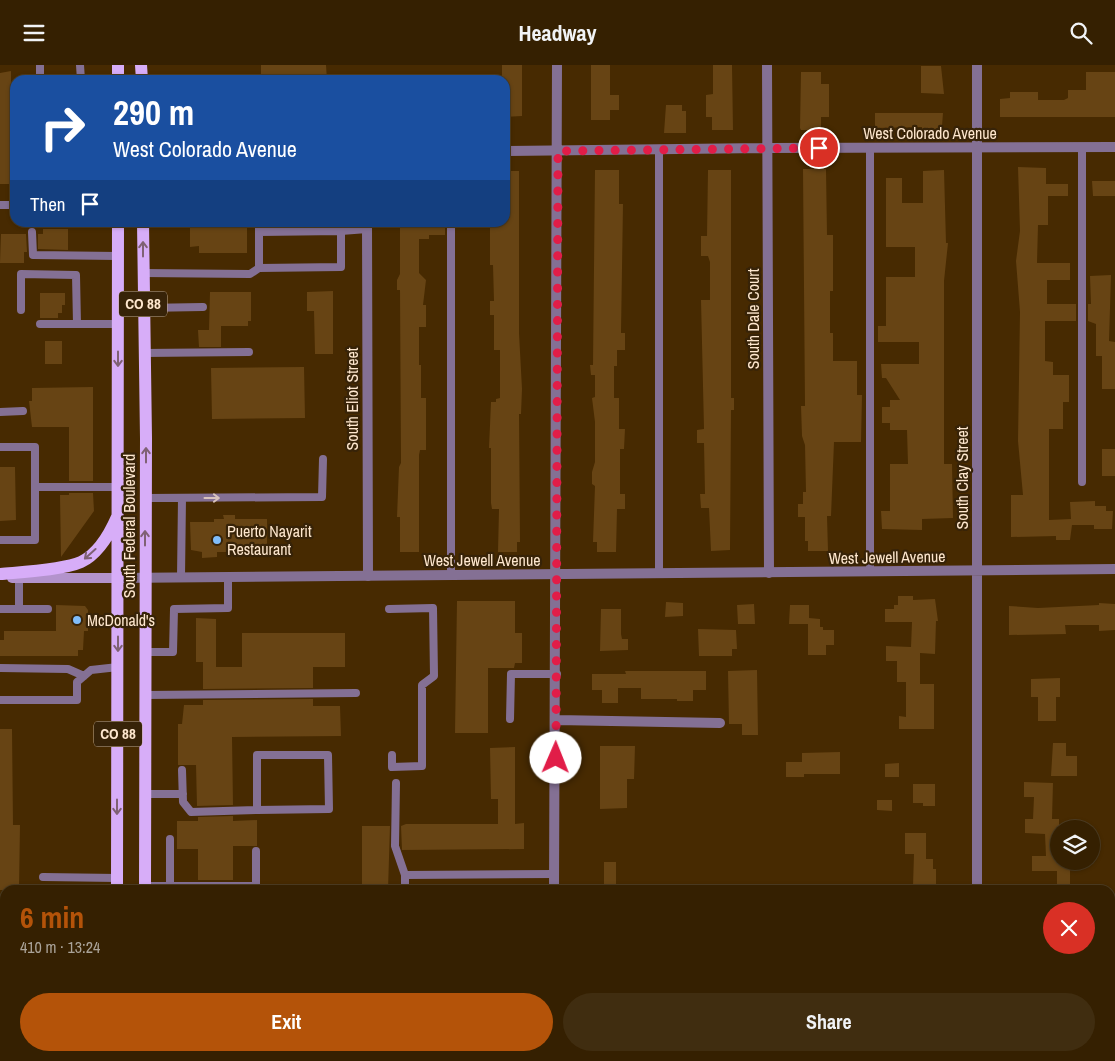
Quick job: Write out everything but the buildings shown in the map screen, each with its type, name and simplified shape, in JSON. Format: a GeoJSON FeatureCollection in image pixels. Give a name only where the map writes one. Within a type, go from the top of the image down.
{"type":"FeatureCollection","features":[{"type":"Feature","properties":{"kind":"main road","name":"South Federal Boulevard"},"geometry":{"type":"LineString","coordinates":[[117,884],[118,227]]}},
{"type":"Feature","properties":{"kind":"main road","name":"South Federal Boulevard"},"geometry":{"type":"LineString","coordinates":[[143,227],[146,498],[145,885]]}},
{"type":"Feature","properties":{"kind":"main road"},"geometry":{"type":"LineString","coordinates":[[0,574],[80,563],[90,556],[106,537],[118,515]]}},
{"type":"Feature","properties":{"kind":"main road","name":"West Jewell Avenue"},"geometry":{"type":"LineString","coordinates":[[0,578],[118,578]]}},
{"type":"Feature","properties":{"kind":"street"},"geometry":{"type":"LineString","coordinates":[[554,885],[557,719],[557,65]]}},
{"type":"Feature","properties":{"kind":"street","name":"South Dale Court"},"geometry":{"type":"LineString","coordinates":[[767,65],[769,573]]}},
{"type":"Feature","properties":{"kind":"street","name":"South Clay Street"},"geometry":{"type":"LineString","coordinates":[[977,65],[978,885]]}},
{"type":"Feature","properties":{"kind":"street","name":"West Colorado Avenue"},"geometry":{"type":"LineString","coordinates":[[510,151],[1115,147]]}},
{"type":"Feature","properties":{"kind":"street","name":"South Eliot Street"},"geometry":{"type":"LineString","coordinates":[[367,227],[368,576]]}},
{"type":"Feature","properties":{"kind":"street","name":"West Jewell Avenue"},"geometry":{"type":"LineString","coordinates":[[118,578],[1115,569]]}},
{"type":"Feature","properties":{"kind":"street"},"geometry":{"type":"LineString","coordinates":[[557,719],[720,723]]}},
{"type":"Feature","properties":{"kind":"lane"},"geometry":{"type":"LineString","coordinates":[[870,148],[870,572]]}},
{"type":"Feature","properties":{"kind":"lane"},"geometry":{"type":"LineString","coordinates":[[1082,148],[1082,482]]}},
{"type":"Feature","properties":{"kind":"lane"},"geometry":{"type":"LineString","coordinates":[[659,574],[660,149]]}},
{"type":"Feature","properties":{"kind":"lane"},"geometry":{"type":"LineString","coordinates":[[259,227],[259,268]]}},
{"type":"Feature","properties":{"kind":"lane"},"geometry":{"type":"LineString","coordinates":[[143,273],[250,274],[259,268],[341,267],[341,227],[259,232]]}},
{"type":"Feature","properties":{"kind":"lane"},"geometry":{"type":"LineString","coordinates":[[451,227],[451,575]]}},
{"type":"Feature","properties":{"kind":"lane"},"geometry":{"type":"LineString","coordinates":[[32,232],[33,255],[118,256]]}},
{"type":"Feature","properties":{"kind":"lane"},"geometry":{"type":"LineString","coordinates":[[21,310],[21,274],[76,275],[77,324]]}},
{"type":"Feature","properties":{"kind":"lane"},"geometry":{"type":"LineString","coordinates":[[143,307],[203,307]]}},
{"type":"Feature","properties":{"kind":"lane"},"geometry":{"type":"LineString","coordinates":[[40,324],[118,324]]}},
{"type":"Feature","properties":{"kind":"lane"},"geometry":{"type":"LineString","coordinates":[[143,353],[249,352]]}},
{"type":"Feature","properties":{"kind":"lane"},"geometry":{"type":"LineString","coordinates":[[0,412],[23,411]]}},
{"type":"Feature","properties":{"kind":"lane"},"geometry":{"type":"LineString","coordinates":[[0,447],[35,447],[35,540],[0,540]]}},
{"type":"Feature","properties":{"kind":"lane"},"geometry":{"type":"LineString","coordinates":[[146,498],[322,497],[323,459]]}},
{"type":"Feature","properties":{"kind":"lane"},"geometry":{"type":"LineString","coordinates":[[35,487],[118,487]]}},
{"type":"Feature","properties":{"kind":"lane"},"geometry":{"type":"LineString","coordinates":[[181,577],[182,498]]}},
{"type":"Feature","properties":{"kind":"lane"},"geometry":{"type":"LineString","coordinates":[[145,652],[173,652],[174,609],[228,608],[228,577]]}},
{"type":"Feature","properties":{"kind":"lane"},"geometry":{"type":"LineString","coordinates":[[19,578],[19,609]]}},
{"type":"Feature","properties":{"kind":"lane"},"geometry":{"type":"LineString","coordinates":[[389,609],[433,608],[434,676],[422,685],[422,766],[392,767],[392,755]]}},
{"type":"Feature","properties":{"kind":"lane"},"geometry":{"type":"LineString","coordinates":[[0,609],[48,609]]}},
{"type":"Feature","properties":{"kind":"lane"},"geometry":{"type":"LineString","coordinates":[[0,700],[77,700],[77,682],[84,676],[91,671],[118,667]]}},
{"type":"Feature","properties":{"kind":"lane"},"geometry":{"type":"LineString","coordinates":[[0,668],[68,669],[84,676]]}},
{"type":"Feature","properties":{"kind":"lane"},"geometry":{"type":"LineString","coordinates":[[510,719],[511,675],[557,675]]}},
{"type":"Feature","properties":{"kind":"lane"},"geometry":{"type":"LineString","coordinates":[[145,695],[356,693]]}},
{"type":"Feature","properties":{"kind":"lane"},"geometry":{"type":"LineString","coordinates":[[182,770],[183,802],[191,811],[329,809],[328,755],[257,755],[258,810]]}},
{"type":"Feature","properties":{"kind":"lane"},"geometry":{"type":"LineString","coordinates":[[396,783],[395,846],[405,875],[405,885]]}},
{"type":"Feature","properties":{"kind":"lane"},"geometry":{"type":"LineString","coordinates":[[144,794],[183,794]]}},
{"type":"Feature","properties":{"kind":"lane"},"geometry":{"type":"LineString","coordinates":[[170,839],[170,885]]}},
{"type":"Feature","properties":{"kind":"lane"},"geometry":{"type":"LineString","coordinates":[[256,851],[256,885]]}},
{"type":"Feature","properties":{"kind":"lane"},"geometry":{"type":"LineString","coordinates":[[405,875],[554,874]]}},
{"type":"Feature","properties":{"kind":"lane"},"geometry":{"type":"LineString","coordinates":[[43,877],[117,884]]}},
{"type":"Feature","properties":{"kind":"place","name":"Puerto Nayarit Restaurant"},"geometry":{"type":"Point","coordinates":[217,540]}},
{"type":"Feature","properties":{"kind":"place","name":"McDonald's"},"geometry":{"type":"Point","coordinates":[77,620]}},
{"type":"Feature","properties":{"kind":"route"},"geometry":{"type":"LineString","coordinates":[[556,758],[558,151],[819,148]]}}]}
